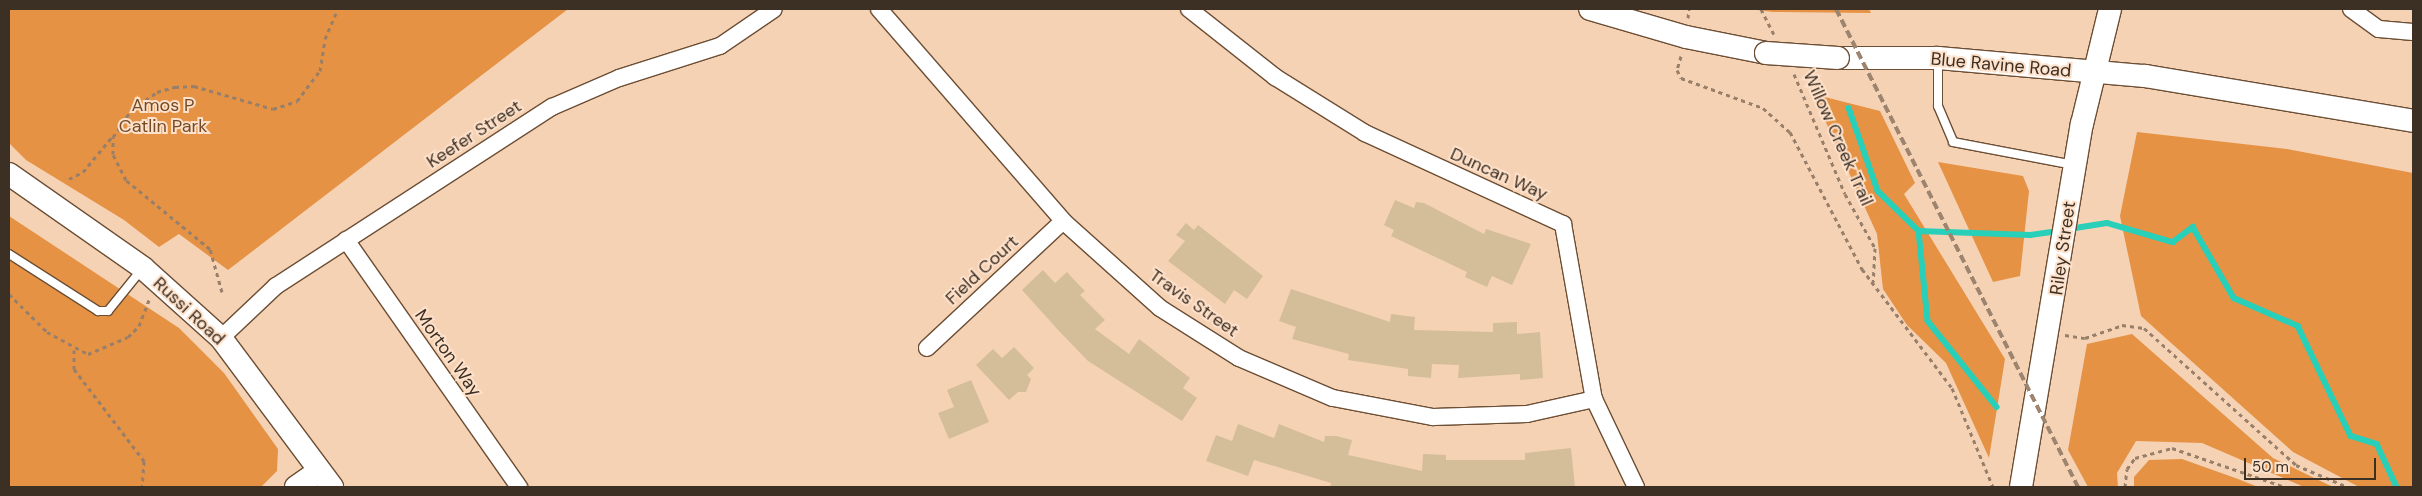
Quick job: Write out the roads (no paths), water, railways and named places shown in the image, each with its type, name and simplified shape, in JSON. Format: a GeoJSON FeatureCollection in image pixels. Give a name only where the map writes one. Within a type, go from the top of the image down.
{"type":"FeatureCollection","features":[{"type":"Feature","properties":{"kind":"main road","name":"Blue Ravine Road"},"geometry":{"type":"LineString","coordinates":[[1590,9],[1686,37],[1772,47],[1838,58],[1938,58],[2095,74],[2146,76],[2413,121]]}},
{"type":"Feature","properties":{"kind":"main road","name":"Riley Street"},"geometry":{"type":"LineString","coordinates":[[2021,487],[2051,332],[2076,165],[2110,9]]}},
{"type":"Feature","properties":{"kind":"main road","name":"Russi Road"},"geometry":{"type":"LineString","coordinates":[[9,174],[143,268],[220,338],[325,479]]}},
{"type":"Feature","properties":{"kind":"main road"},"geometry":{"type":"LineString","coordinates":[[296,487],[325,479]]}},
{"type":"Feature","properties":{"kind":"street","name":"Keefer Street"},"geometry":{"type":"LineString","coordinates":[[220,338],[276,286],[552,107],[620,78],[720,46],[774,9]]}},
{"type":"Feature","properties":{"kind":"street","name":"Travis Street"},"geometry":{"type":"LineString","coordinates":[[879,9],[1063,221],[1134,286],[1199,335],[1239,358],[1333,398],[1378,410],[1477,419],[1535,413],[1594,399]]}},
{"type":"Feature","properties":{"kind":"street","name":"Duncan Way"},"geometry":{"type":"LineString","coordinates":[[1189,9],[1274,76],[1365,133],[1563,224],[1594,399],[1636,487]]}},
{"type":"Feature","properties":{"kind":"street"},"geometry":{"type":"LineString","coordinates":[[2351,9],[2379,29],[2413,32]]}},
{"type":"Feature","properties":{"kind":"street","name":"Field Court"},"geometry":{"type":"LineString","coordinates":[[928,348],[1063,221]]}},
{"type":"Feature","properties":{"kind":"street","name":"Morton Way"},"geometry":{"type":"LineString","coordinates":[[346,240],[520,487]]}},
{"type":"Feature","properties":{"kind":"lane"},"geometry":{"type":"LineString","coordinates":[[1938,58],[1938,106],[1953,142],[2076,165]]}},
{"type":"Feature","properties":{"kind":"lane"},"geometry":{"type":"LineString","coordinates":[[9,254],[98,311],[108,311],[143,268]]}},
{"type":"Feature","properties":{"kind":"waterway"},"geometry":{"type":"LineString","coordinates":[[1849,108],[1878,191],[1919,231],[1928,321],[1997,407]]}},
{"type":"Feature","properties":{"kind":"waterway"},"geometry":{"type":"LineString","coordinates":[[2069,229],[2107,223],[2173,242],[2193,227],[2234,298],[2298,326],[2351,436],[2377,444],[2397,487]]}},
{"type":"Feature","properties":{"kind":"waterway"},"geometry":{"type":"LineString","coordinates":[[1919,231],[2030,235],[2060,231]]}},
{"type":"Feature","properties":{"kind":"railway"},"geometry":{"type":"LineString","coordinates":[[1836,9],[2078,487]]}},
{"type":"Feature","properties":{"kind":"park label","name":"Amos P Catlin Park"},"geometry":{"type":"Point","coordinates":[163,116]}}]}
